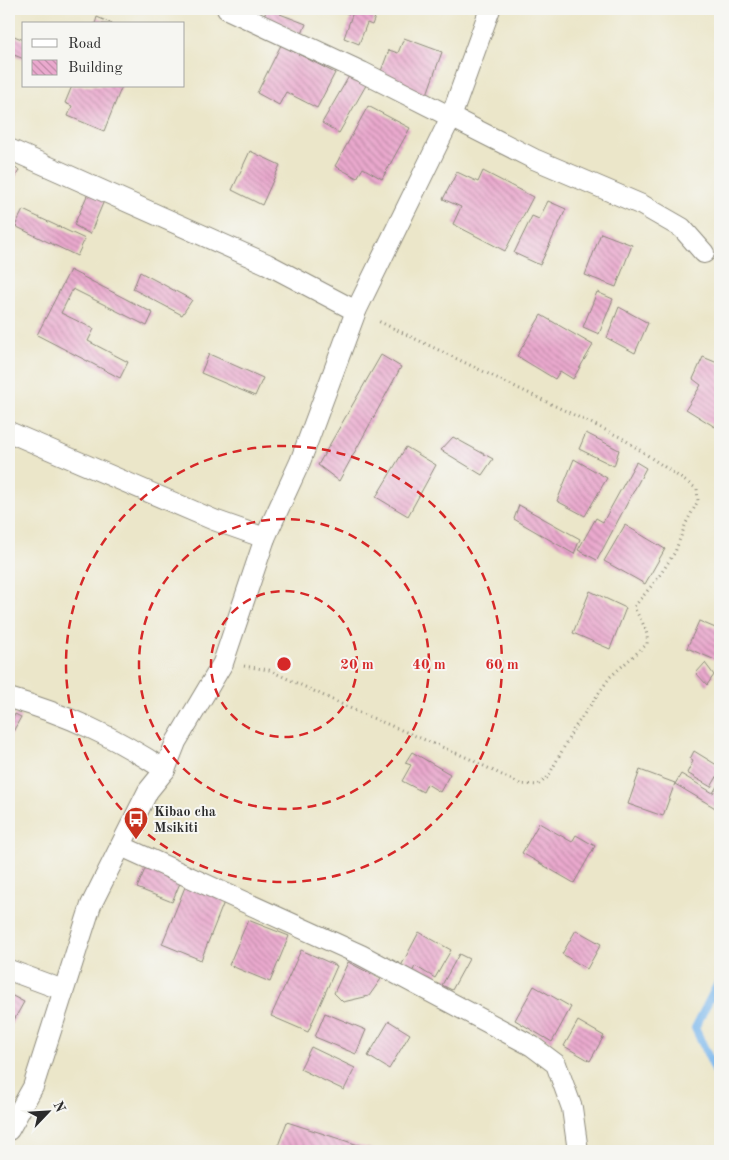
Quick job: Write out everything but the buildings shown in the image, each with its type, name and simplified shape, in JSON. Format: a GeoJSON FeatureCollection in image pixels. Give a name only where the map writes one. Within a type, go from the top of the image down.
{"type":"FeatureCollection","features":[{"type":"Feature","properties":{"kind":"street"},"geometry":{"type":"LineString","coordinates":[[227,9],[362,72],[534,159],[642,205],[682,228],[704,253]]}},
{"type":"Feature","properties":{"kind":"street"},"geometry":{"type":"LineString","coordinates":[[9,1130],[33,1087],[91,905],[148,791],[165,770],[176,742],[224,663],[265,538],[300,462],[356,311],[451,117],[490,9]]}},
{"type":"Feature","properties":{"kind":"street"},"geometry":{"type":"LineString","coordinates":[[9,149],[268,264],[356,311]]}},
{"type":"Feature","properties":{"kind":"street"},"geometry":{"type":"LineString","coordinates":[[9,432],[214,520],[265,538]]}},
{"type":"Feature","properties":{"kind":"street"},"geometry":{"type":"LineString","coordinates":[[9,698],[80,721],[126,744],[165,770]]}},
{"type":"Feature","properties":{"kind":"street"},"geometry":{"type":"LineString","coordinates":[[121,846],[361,955],[532,1046],[556,1064],[572,1108],[578,1151]]}},
{"type":"Feature","properties":{"kind":"street"},"geometry":{"type":"LineString","coordinates":[[9,970],[63,990]]}},
{"type":"Feature","properties":{"kind":"path"},"geometry":{"type":"LineString","coordinates":[[224,663],[269,670],[356,711],[468,758],[520,784],[538,785],[548,778],[573,730],[605,683],[647,644],[648,637],[645,627],[634,607],[658,578],[675,552],[686,523],[698,501],[698,489],[622,438],[356,311]]}},
{"type":"Feature","properties":{"kind":"waterway"},"geometry":{"type":"LineString","coordinates":[[720,979],[695,1028],[720,1081]]}},
{"type":"Feature","properties":{"kind":"place","name":"Kibao cha Msikiti"},"geometry":{"type":"Point","coordinates":[136,840]}}]}
